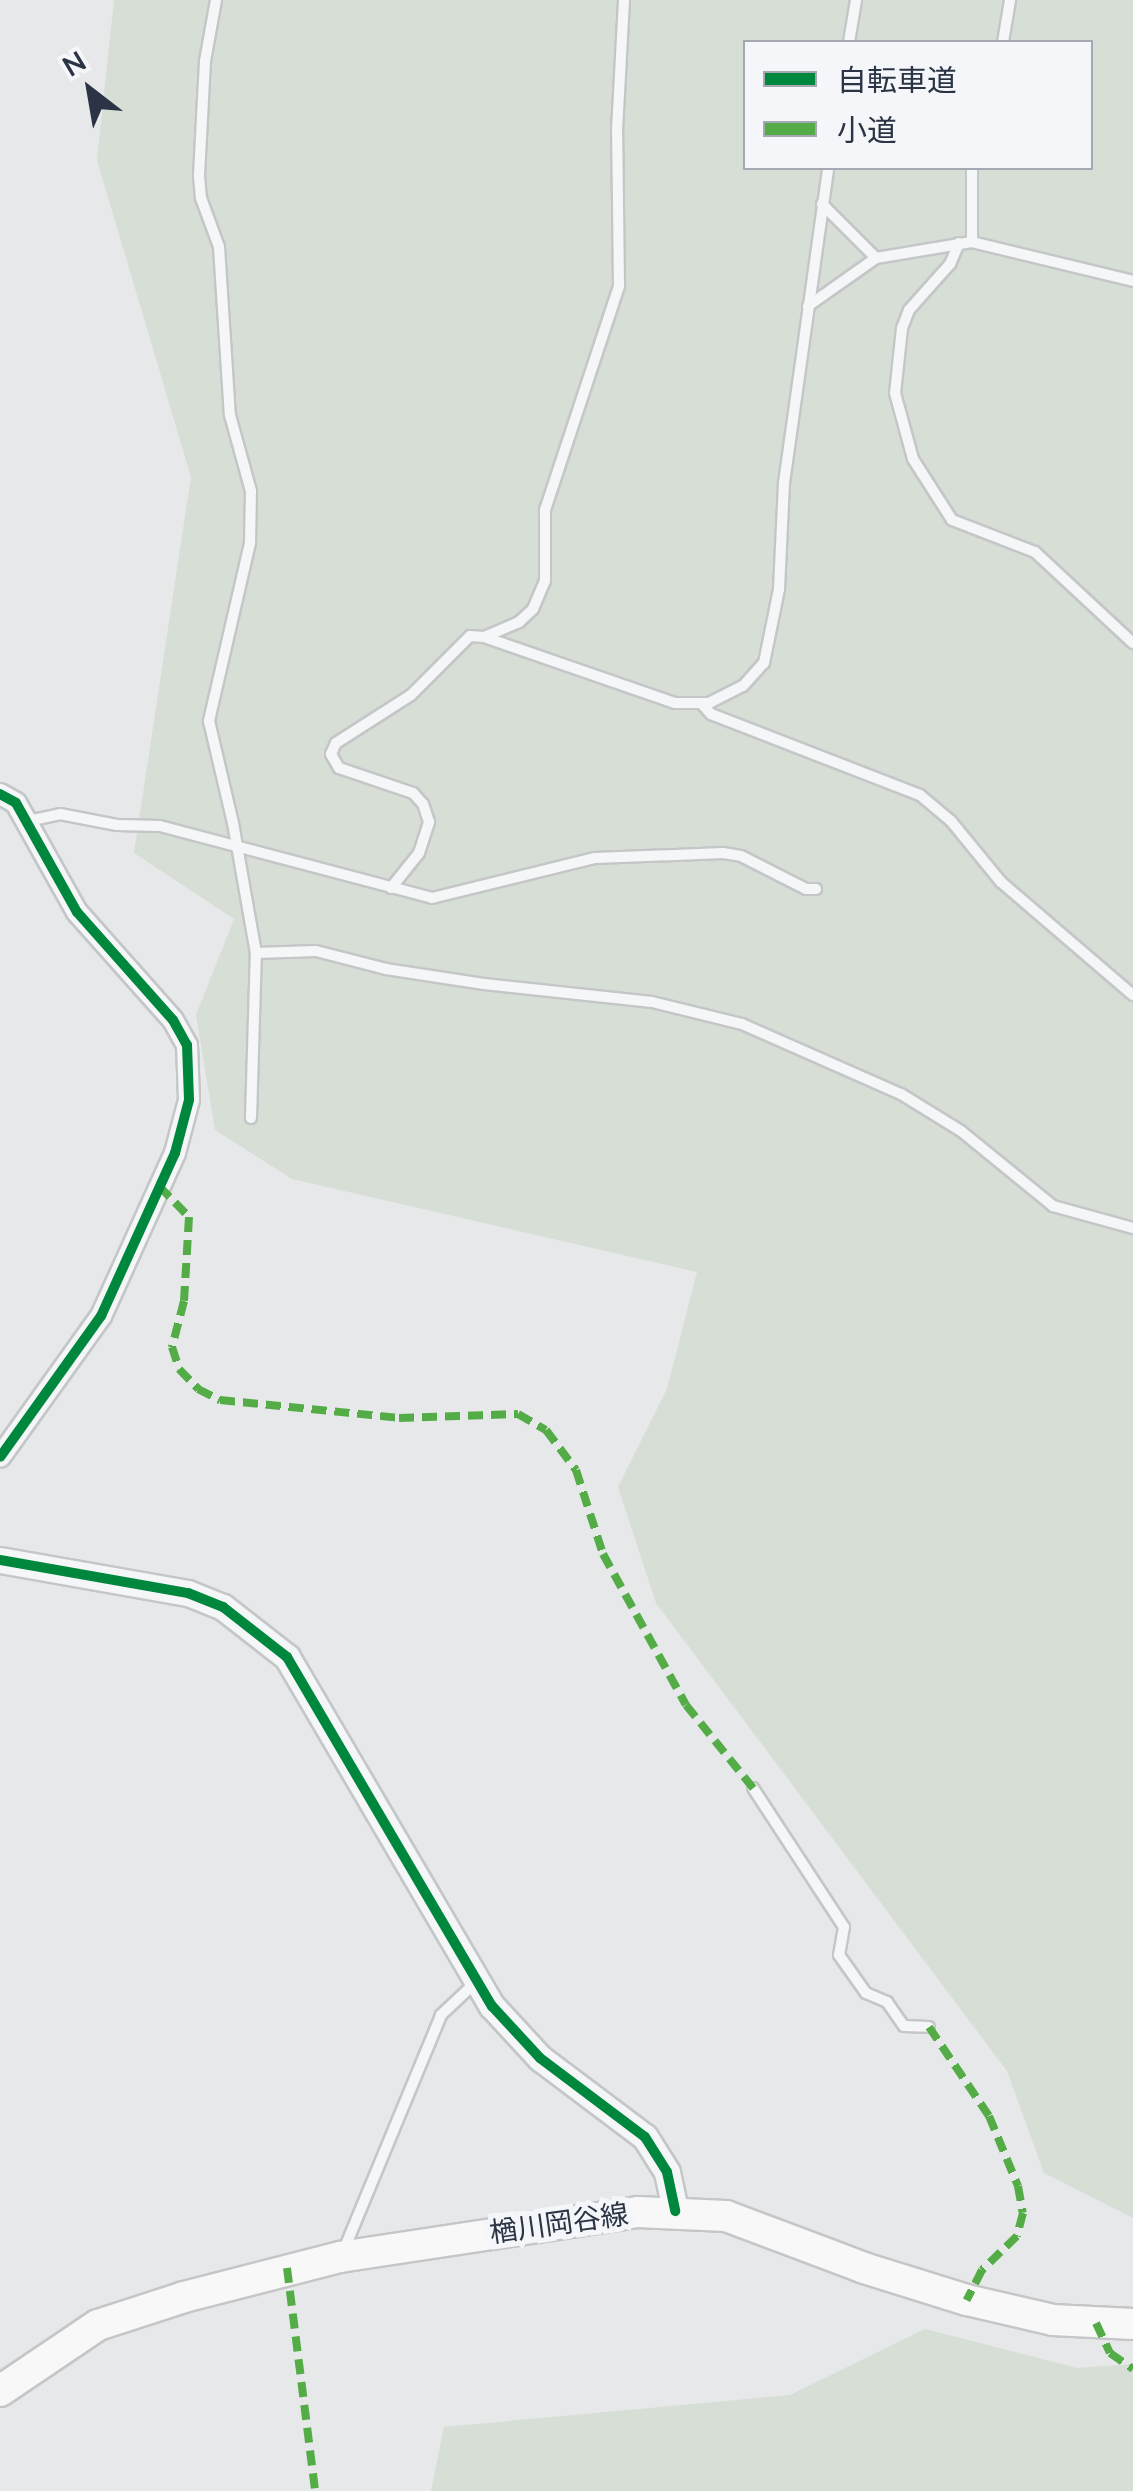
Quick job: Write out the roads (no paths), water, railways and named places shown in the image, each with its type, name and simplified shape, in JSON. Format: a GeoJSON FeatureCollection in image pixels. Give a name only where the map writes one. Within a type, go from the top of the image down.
{"type":"FeatureCollection","features":[{"type":"Feature","properties":{"kind":"main road","name":"楢川岡谷線"},"geometry":{"type":"LineString","coordinates":[[0,2391],[98,2325],[270,2273],[340,2257],[549,2224],[674,2211],[726,2216],[864,2268],[967,2300],[1053,2320],[1133,2324]]}},
{"type":"Feature","properties":{"kind":"street"},"geometry":{"type":"LineString","coordinates":[[0,794],[16,803],[28,821],[78,912],[173,1020],[187,1045],[189,1100],[174,1153],[101,1316],[0,1456]]}},
{"type":"Feature","properties":{"kind":"street"},"geometry":{"type":"LineString","coordinates":[[0,1560],[188,1593],[223,1607],[256,1629],[286,1657],[312,1695],[477,1982],[510,2030],[645,2137],[666,2172],[674,2211]]}},
{"type":"Feature","properties":{"kind":"lane"},"geometry":{"type":"LineString","coordinates":[[216,0],[205,61],[199,176],[201,198],[218,248],[230,415],[251,491],[250,543],[209,721],[256,953],[250,1118]]}},
{"type":"Feature","properties":{"kind":"lane"},"geometry":{"type":"LineString","coordinates":[[484,637],[519,622],[533,609],[545,581],[545,510],[619,286],[618,130],[624,0]]}},
{"type":"Feature","properties":{"kind":"lane"},"geometry":{"type":"LineString","coordinates":[[849,40],[856,0]]}},
{"type":"Feature","properties":{"kind":"lane"},"geometry":{"type":"LineString","coordinates":[[1002,40],[1010,0]]}},
{"type":"Feature","properties":{"kind":"lane"},"geometry":{"type":"LineString","coordinates":[[391,888],[419,853],[429,822],[423,804],[413,793],[339,768],[331,754],[336,743],[411,695],[470,636],[484,637],[674,704],[700,703],[743,686],[764,663],[773,634],[784,483],[828,170]]}},
{"type":"Feature","properties":{"kind":"lane"},"geometry":{"type":"LineString","coordinates":[[972,170],[966,242],[909,310],[902,328],[896,393],[913,459],[952,520],[964,529],[1035,552],[1133,644]]}},
{"type":"Feature","properties":{"kind":"lane"},"geometry":{"type":"LineString","coordinates":[[822,204],[876,258]]}},
{"type":"Feature","properties":{"kind":"lane"},"geometry":{"type":"LineString","coordinates":[[808,306],[876,258],[966,242],[1133,281]]}},
{"type":"Feature","properties":{"kind":"lane"},"geometry":{"type":"LineString","coordinates":[[700,703],[711,714],[920,795],[952,821],[1001,882],[1133,995]]}},
{"type":"Feature","properties":{"kind":"lane"},"geometry":{"type":"LineString","coordinates":[[28,821],[60,814],[117,825],[160,826],[432,898],[595,858],[722,853],[741,856],[806,889],[816,889]]}},
{"type":"Feature","properties":{"kind":"lane"},"geometry":{"type":"LineString","coordinates":[[256,953],[316,951],[386,969],[484,984],[652,1002],[742,1024],[901,1094],[961,1131],[1053,1206],[1133,1228]]}},
{"type":"Feature","properties":{"kind":"lane"},"geometry":{"type":"LineString","coordinates":[[753,1788],[844,1926],[839,1955],[866,1994],[887,2002],[904,2026],[930,2027]]}},
{"type":"Feature","properties":{"kind":"lane"},"geometry":{"type":"LineString","coordinates":[[340,2257],[442,2015],[477,1982]]}}]}
